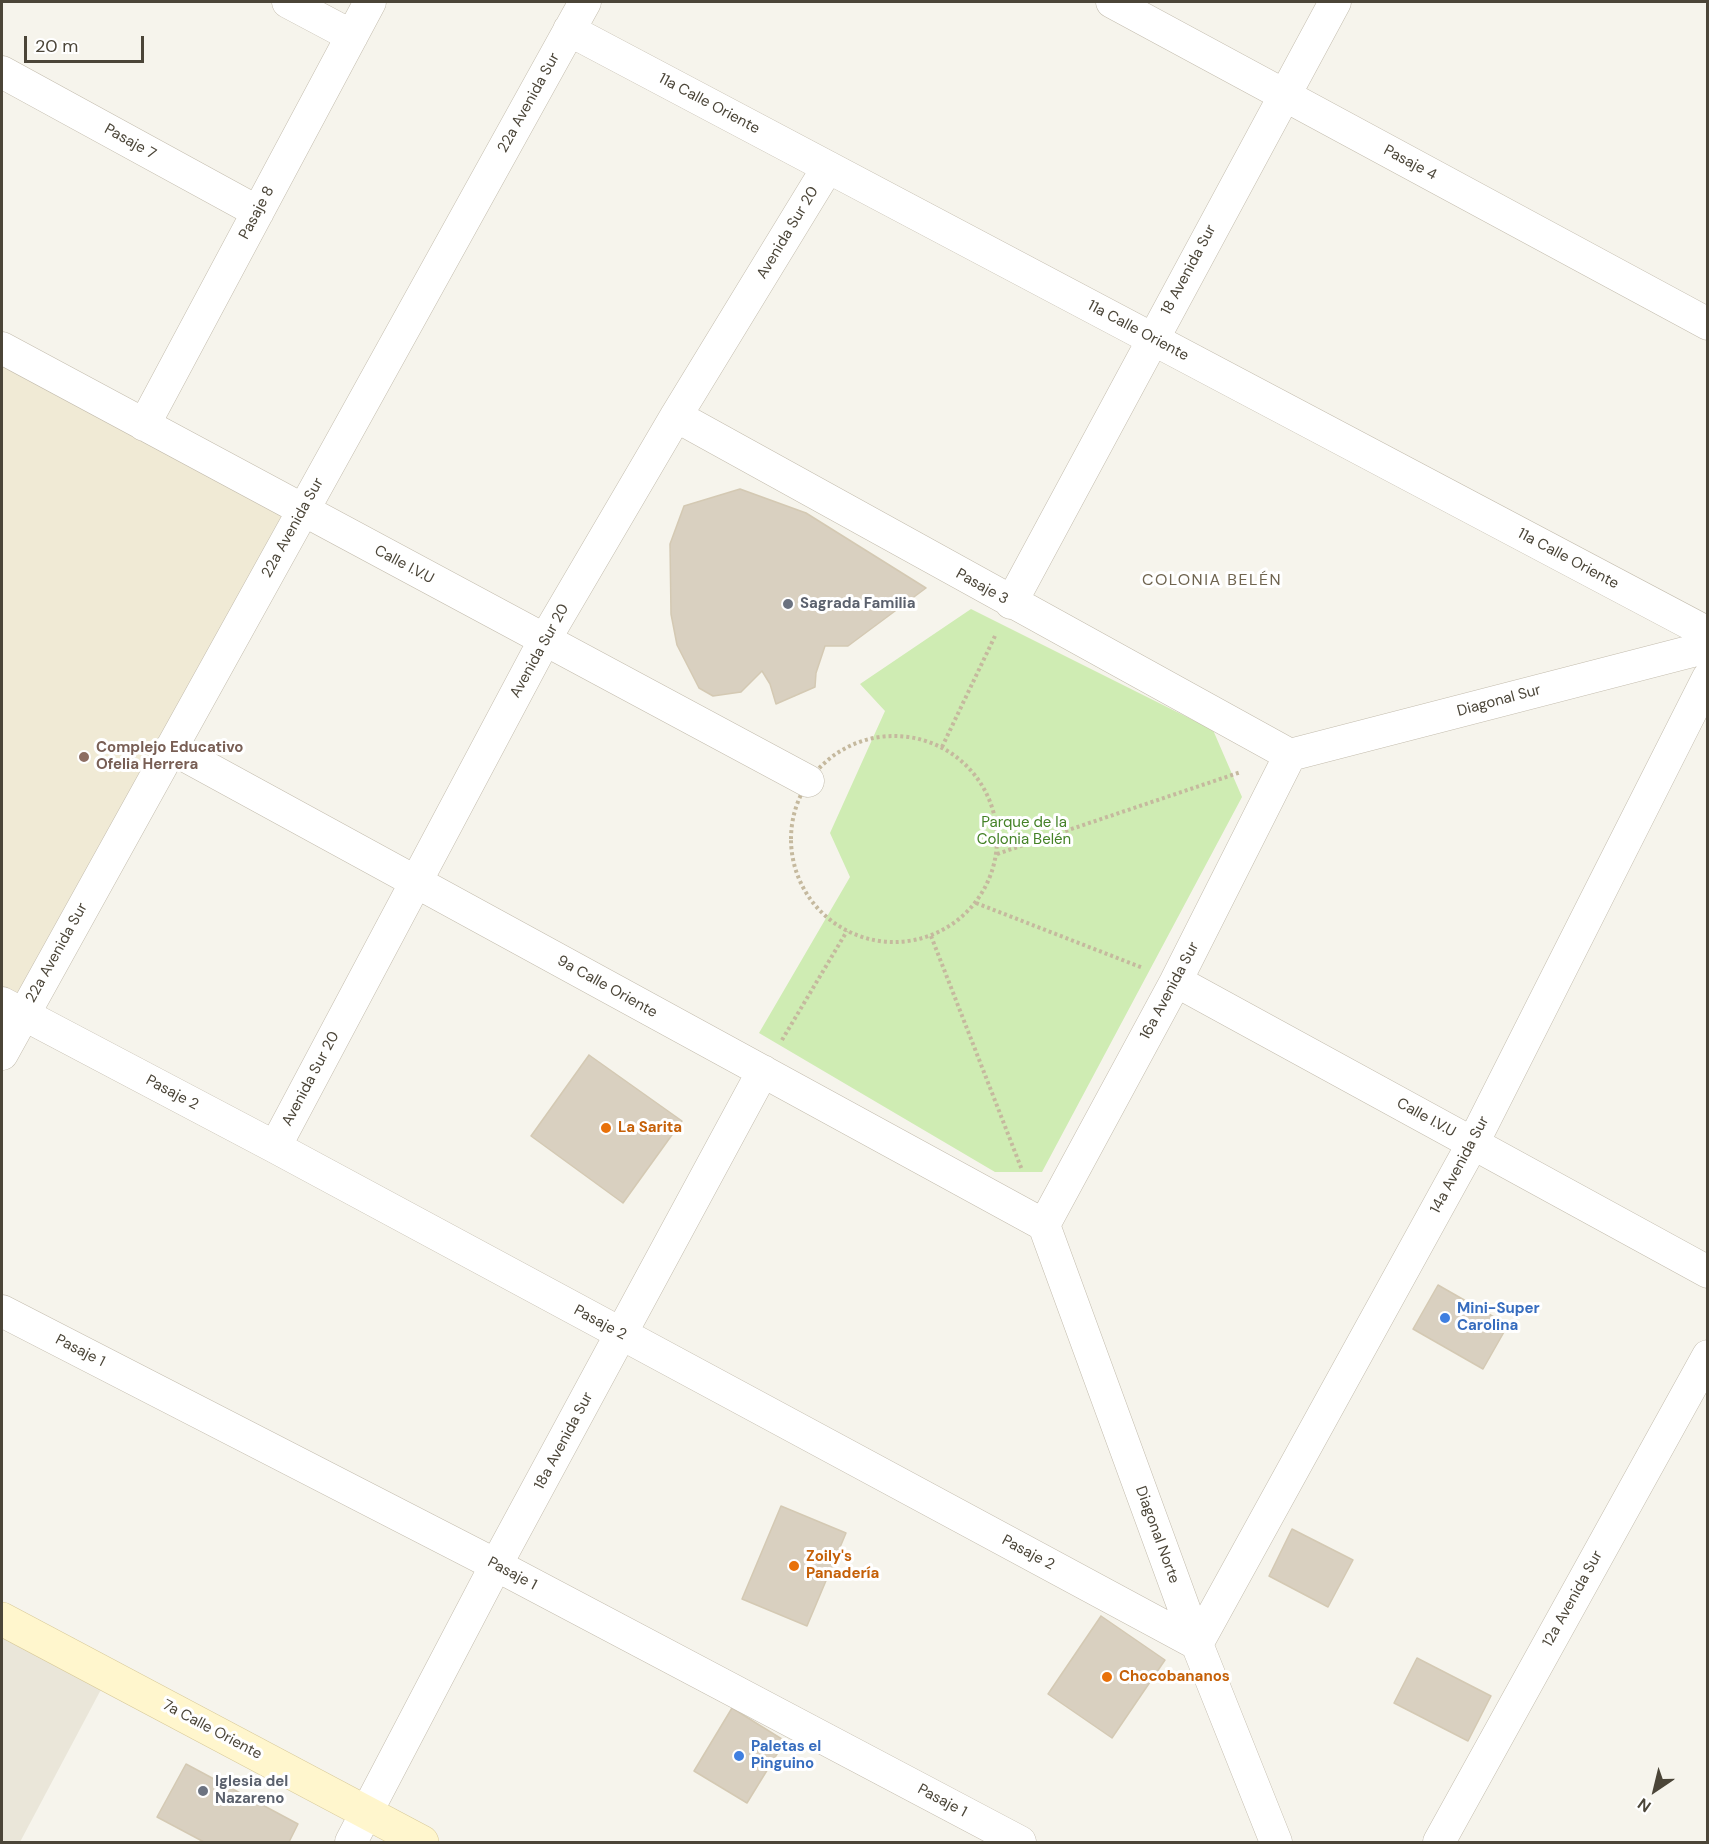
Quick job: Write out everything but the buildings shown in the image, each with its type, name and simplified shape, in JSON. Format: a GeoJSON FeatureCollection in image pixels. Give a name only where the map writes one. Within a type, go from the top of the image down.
{"type":"FeatureCollection","features":[{"type":"Feature","properties":{"kind":"street"},"geometry":{"type":"LineString","coordinates":[[288,2],[352,36]]}},
{"type":"Feature","properties":{"kind":"street","name":"Pasaje 8"},"geometry":{"type":"LineString","coordinates":[[144,426],[370,2]]}},
{"type":"Feature","properties":{"kind":"street","name":"22a Avenida Sur"},"geometry":{"type":"LineString","coordinates":[[2,1054],[12,1009],[171,748],[585,2]]}},
{"type":"Feature","properties":{"kind":"street","name":"Pasaje 4"},"geometry":{"type":"LineString","coordinates":[[1112,2],[1707,324]]}},
{"type":"Feature","properties":{"kind":"street","name":"18 Avenida Sur"},"geometry":{"type":"LineString","coordinates":[[1011,603],[1283,94],[1335,2]]}},
{"type":"Feature","properties":{"kind":"street","name":"11a Calle Oriente"},"geometry":{"type":"LineString","coordinates":[[569,30],[1707,633]]}},
{"type":"Feature","properties":{"kind":"street","name":"Pasaje 7"},"geometry":{"type":"LineString","coordinates":[[2,72],[258,212]]}},
{"type":"Feature","properties":{"kind":"street","name":"Avenida Sur 20"},"geometry":{"type":"LineString","coordinates":[[275,1147],[544,641],[676,416],[828,167]]}},
{"type":"Feature","properties":{"kind":"street","name":"Calle I.V.U"},"geometry":{"type":"LineString","coordinates":[[2,348],[808,782]]}},
{"type":"Feature","properties":{"kind":"street","name":"Pasaje 3"},"geometry":{"type":"LineString","coordinates":[[676,416],[1290,755]]}},
{"type":"Feature","properties":{"kind":"street","name":"Diagonal Sur"},"geometry":{"type":"LineString","coordinates":[[1290,755],[1707,647]]}},
{"type":"Feature","properties":{"kind":"street","name":"14a Avenida Sur"},"geometry":{"type":"LineString","coordinates":[[1197,1644],[1473,1143],[1707,678]]}},
{"type":"Feature","properties":{"kind":"street","name":"9a Calle Oriente"},"geometry":{"type":"LineString","coordinates":[[171,748],[1044,1225]]}},
{"type":"Feature","properties":{"kind":"street","name":"16a Avenida Sur"},"geometry":{"type":"LineString","coordinates":[[1044,1225],[1176,981],[1290,755]]}},
{"type":"Feature","properties":{"kind":"street","name":"Calle I.V.U"},"geometry":{"type":"LineString","coordinates":[[1176,981],[1707,1272]]}},
{"type":"Feature","properties":{"kind":"street","name":"Pasaje 2"},"geometry":{"type":"LineString","coordinates":[[12,1009],[275,1147],[1197,1644]]}},
{"type":"Feature","properties":{"kind":"street","name":"18a Avenida Sur"},"geometry":{"type":"LineString","coordinates":[[367,1812],[496,1565],[763,1071]]}},
{"type":"Feature","properties":{"kind":"street","name":"Diagonal Norte"},"geometry":{"type":"LineString","coordinates":[[1044,1225],[1197,1644],[1276,1842]]}},
{"type":"Feature","properties":{"kind":"street","name":"Pasaje 1"},"geometry":{"type":"LineString","coordinates":[[2,1311],[496,1565],[1020,1842]]}},
{"type":"Feature","properties":{"kind":"street","name":"12a Avenida Sur"},"geometry":{"type":"LineString","coordinates":[[1439,1842],[1707,1356]]}},
{"type":"Feature","properties":{"kind":"street","name":"7a Calle Oriente"},"geometry":{"type":"LineString","coordinates":[[2,1619],[422,1842]]}},
{"type":"Feature","properties":{"kind":"street"},"geometry":{"type":"LineString","coordinates":[[351,1842],[367,1812]]}},
{"type":"Feature","properties":{"kind":"path"},"geometry":{"type":"LineString","coordinates":[[942,747],[1011,603]]}},
{"type":"Feature","properties":{"kind":"path"},"geometry":{"type":"LineString","coordinates":[[884,735],[914,737],[942,747],[968,766],[986,792],[997,822],[997,854],[990,880],[976,903],[956,923],[931,936],[903,942],[874,940],[847,931],[824,914],[805,892],[794,864],[790,836],[795,807],[808,782],[828,759],[854,743],[884,735]]}},
{"type":"Feature","properties":{"kind":"path"},"geometry":{"type":"LineString","coordinates":[[997,854],[1290,755]]}},
{"type":"Feature","properties":{"kind":"path"},"geometry":{"type":"LineString","coordinates":[[976,903],[1176,981]]}},
{"type":"Feature","properties":{"kind":"path"},"geometry":{"type":"LineString","coordinates":[[763,1071],[847,931]]}},
{"type":"Feature","properties":{"kind":"path"},"geometry":{"type":"LineString","coordinates":[[931,936],[1044,1225]]}},
{"type":"Feature","properties":{"kind":"shaded area","name":"Complejo Educativo Ofelia Herrera"},"geometry":{"type":"Polygon","coordinates":[[[2,348],[303,511],[23,1015],[2,1003],[2,348]]]}},
{"type":"Feature","properties":{"kind":"shaded area"},"geometry":{"type":"Polygon","coordinates":[[[2,1627],[105,1682],[20,1842],[2,1842],[2,1627]]]}},
{"type":"Feature","properties":{"kind":"green space","name":"Parque de la Colonia Belén"},"geometry":{"type":"Polygon","coordinates":[[[971,609],[1213,730],[1242,797],[1042,1172],[995,1172],[759,1033],[850,877],[830,833],[885,711],[860,684],[971,609]]]}},
{"type":"Feature","properties":{"kind":"place","name":"Sagrada Familia"},"geometry":{"type":"Point","coordinates":[788,604]}},
{"type":"Feature","properties":{"kind":"place","name":"Complejo Educativo Ofelia Herrera"},"geometry":{"type":"Point","coordinates":[84,757]}},
{"type":"Feature","properties":{"kind":"place","name":"La Sarita"},"geometry":{"type":"Point","coordinates":[606,1128]}},
{"type":"Feature","properties":{"kind":"place","name":"Mini-Super Carolina"},"geometry":{"type":"Point","coordinates":[1445,1318]}},
{"type":"Feature","properties":{"kind":"place","name":"Zoily's Panadería"},"geometry":{"type":"Point","coordinates":[794,1566]}},
{"type":"Feature","properties":{"kind":"place","name":"Chocobananos"},"geometry":{"type":"Point","coordinates":[1107,1677]}},
{"type":"Feature","properties":{"kind":"place","name":"Paletas el Pinguino"},"geometry":{"type":"Point","coordinates":[739,1756]}},
{"type":"Feature","properties":{"kind":"place","name":"Iglesia del Nazareno"},"geometry":{"type":"Point","coordinates":[203,1791]}},
{"type":"Feature","properties":{"kind":"district","name":"COLONIA BELÉN"},"geometry":{"type":"Point","coordinates":[1212,581]}}]}
